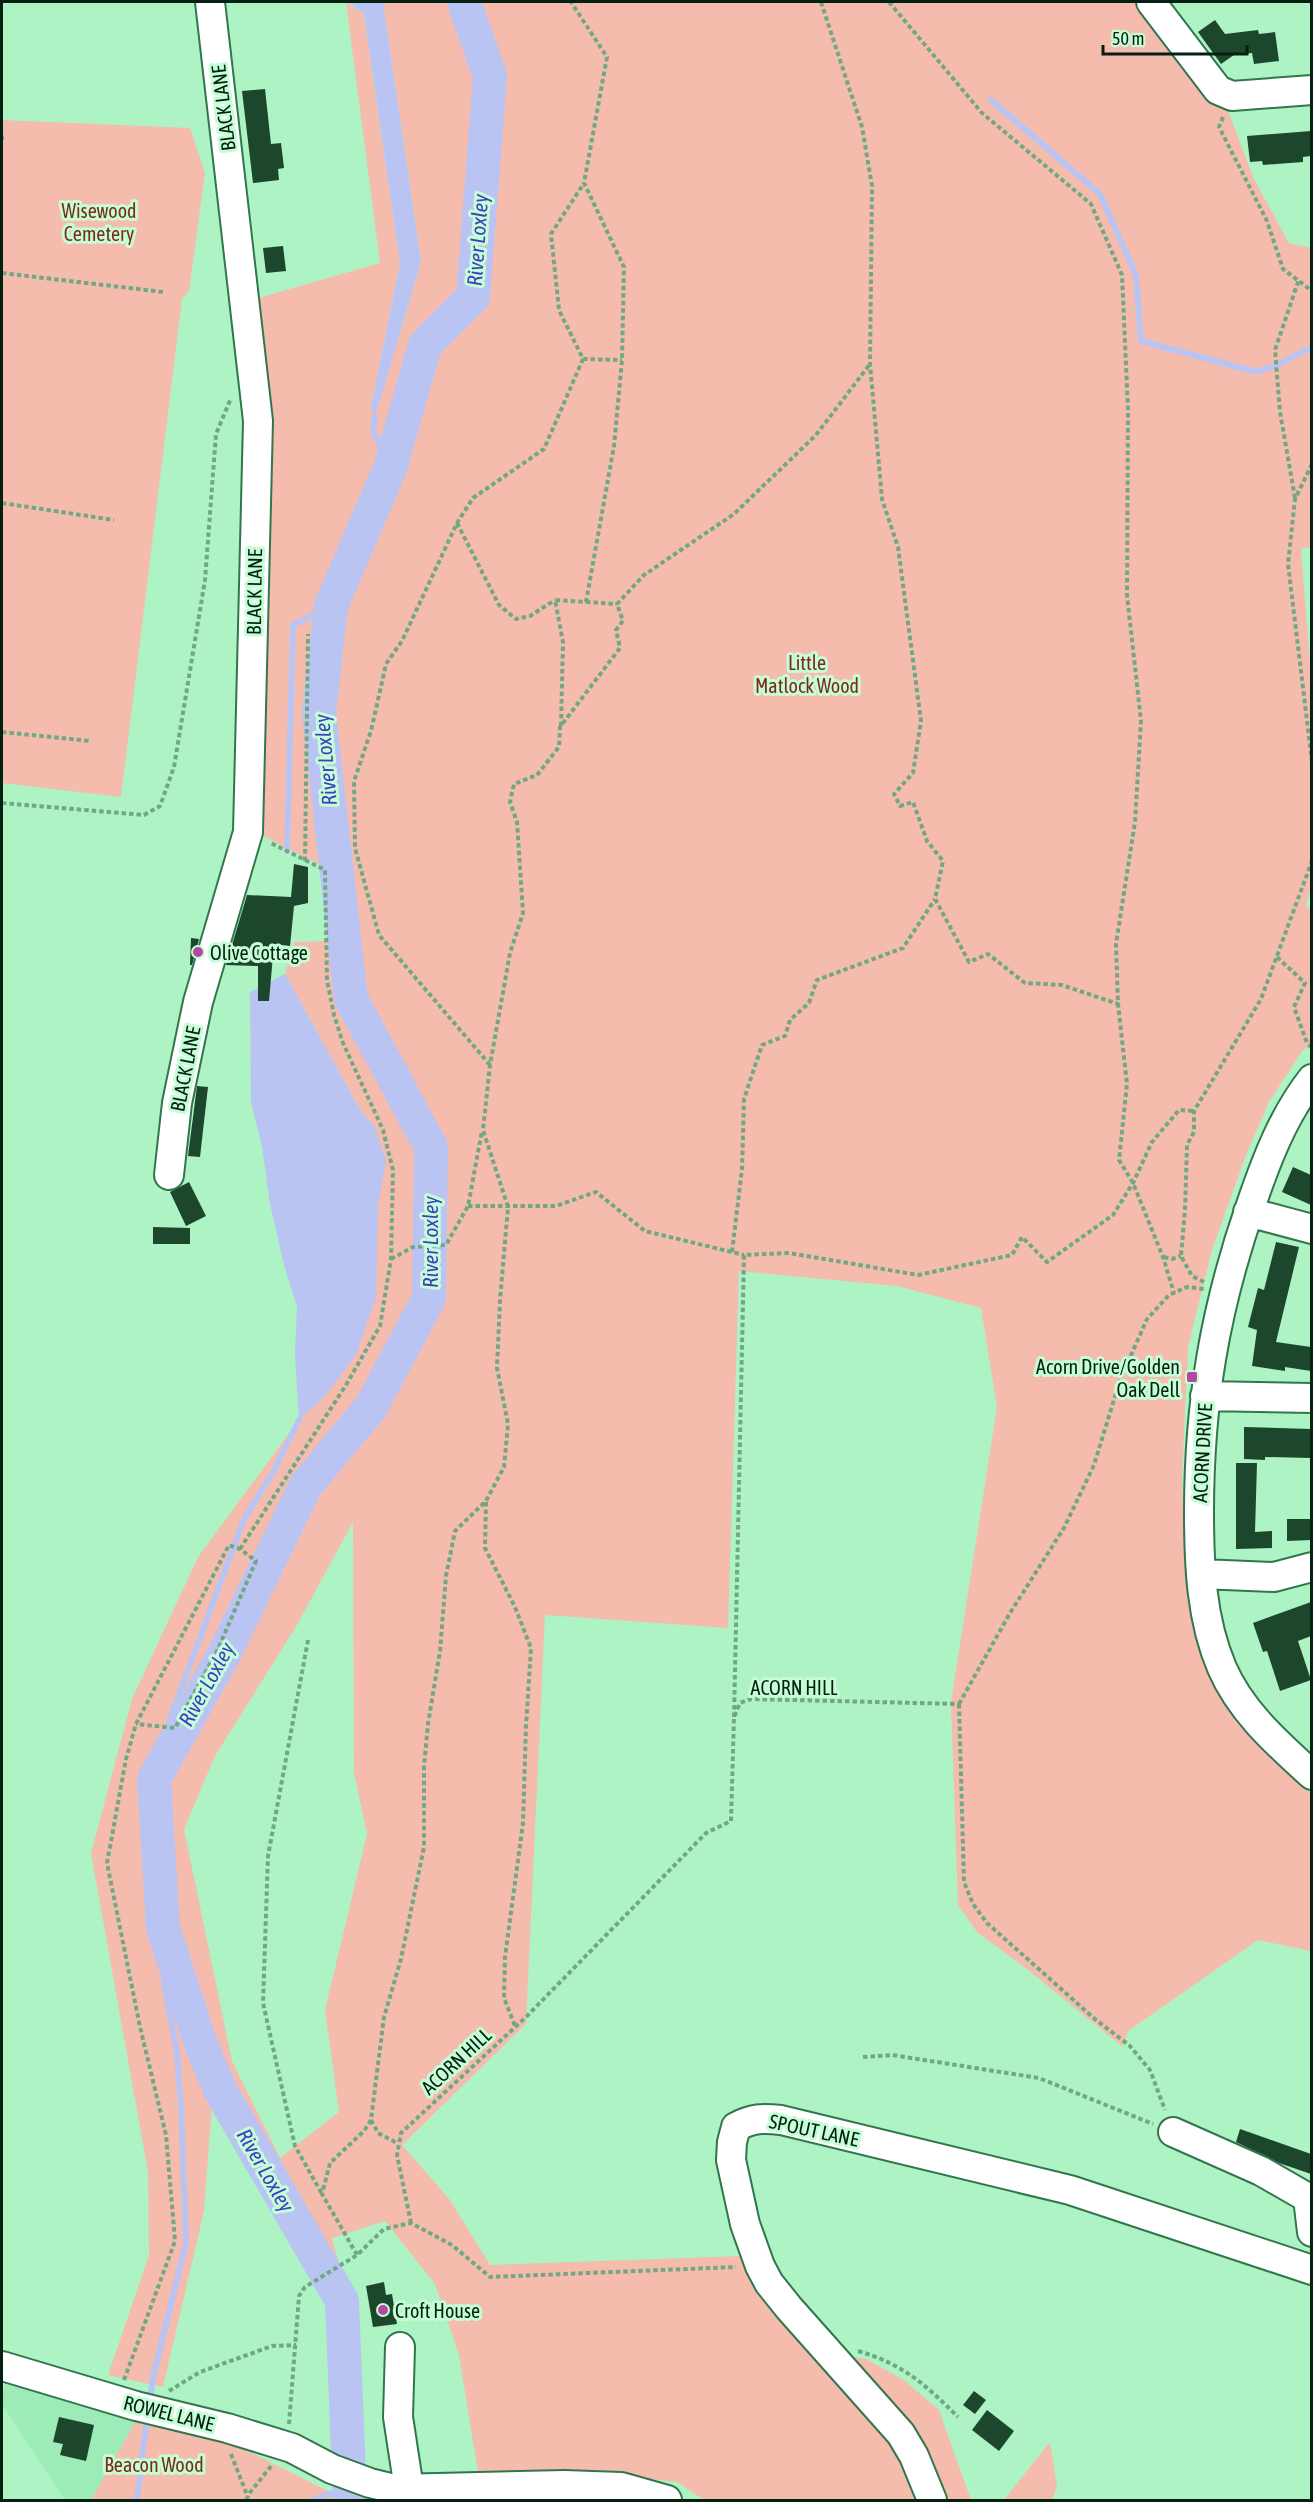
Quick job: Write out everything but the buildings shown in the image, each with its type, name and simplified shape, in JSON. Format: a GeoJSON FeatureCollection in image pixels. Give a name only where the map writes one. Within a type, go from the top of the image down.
{"type":"FeatureCollection","features":[{"type":"Feature","properties":{"kind":"street","name":"BLACK LANE"},"geometry":{"type":"LineString","coordinates":[[169,1175],[177,1104],[198,1002],[248,832],[258,421],[256,387],[210,2]]}},
{"type":"Feature","properties":{"kind":"street"},"geometry":{"type":"LineString","coordinates":[[1151,2],[1218,90],[1232,96],[1311,90]]}},
{"type":"Feature","properties":{"kind":"street","name":"ACORN DRIVE"},"geometry":{"type":"LineString","coordinates":[[1311,1079],[1290,1111],[1276,1140],[1248,1212],[1224,1292],[1213,1340],[1205,1396],[1199,1471],[1201,1574],[1205,1612],[1212,1641],[1231,1688],[1246,1709],[1311,1775]]}},
{"type":"Feature","properties":{"kind":"street"},"geometry":{"type":"LineString","coordinates":[[1248,1212],[1311,1229]]}},
{"type":"Feature","properties":{"kind":"street"},"geometry":{"type":"LineString","coordinates":[[1205,1396],[1311,1398]]}},
{"type":"Feature","properties":{"kind":"street"},"geometry":{"type":"LineString","coordinates":[[1201,1574],[1274,1577],[1311,1567]]}},
{"type":"Feature","properties":{"kind":"street","name":"SPOUT LANE"},"geometry":{"type":"LineString","coordinates":[[932,2500],[914,2456],[900,2434],[789,2308],[769,2283],[760,2266],[745,2224],[731,2160],[736,2127],[749,2119],[763,2118],[1070,2190],[1311,2270]]}},
{"type":"Feature","properties":{"kind":"street"},"geometry":{"type":"LineString","coordinates":[[1173,2132],[1261,2171],[1308,2198],[1311,2232]]}},
{"type":"Feature","properties":{"kind":"street"},"geometry":{"type":"LineString","coordinates":[[400,2347],[398,2417],[409,2489],[564,2485],[621,2487],[667,2500]]}},
{"type":"Feature","properties":{"kind":"street","name":"ROWEL LANE"},"geometry":{"type":"LineString","coordinates":[[2,2366],[144,2402],[287,2446],[332,2469],[370,2483],[394,2489],[409,2489]]}},
{"type":"Feature","properties":{"kind":"path"},"geometry":{"type":"LineString","coordinates":[[490,1065],[379,935],[355,848],[354,781],[371,730],[386,664],[402,641],[457,523],[473,498],[544,449],[583,359],[560,310],[551,234],[584,183],[607,57],[571,2]]}},
{"type":"Feature","properties":{"kind":"path"},"geometry":{"type":"LineString","coordinates":[[732,1252],[742,1169],[744,1098],[762,1045],[785,1036],[790,1020],[808,1003],[817,980],[903,948],[934,899],[944,861],[927,841],[913,802],[900,806],[894,794],[913,773],[921,721],[898,547],[882,499],[870,364],[872,186],[862,127],[820,2]]}},
{"type":"Feature","properties":{"kind":"path"},"geometry":{"type":"LineString","coordinates":[[889,2],[982,113],[1091,204],[1122,275],[1128,410],[1127,595],[1141,721],[1135,822],[1116,944],[1118,1004],[1127,1084],[1119,1160],[1133,1183],[1163,1257],[1174,1293]]}},
{"type":"Feature","properties":{"kind":"path"},"geometry":{"type":"LineString","coordinates":[[1232,96],[1219,127],[1267,221],[1282,269],[1299,279],[1311,291]]}},
{"type":"Feature","properties":{"kind":"path"},"geometry":{"type":"LineString","coordinates":[[2,134],[2,140]]}},
{"type":"Feature","properties":{"kind":"path"},"geometry":{"type":"LineString","coordinates":[[584,183],[624,267],[622,360],[614,446],[586,603]]}},
{"type":"Feature","properties":{"kind":"path"},"geometry":{"type":"LineString","coordinates":[[2,273],[163,292]]}},
{"type":"Feature","properties":{"kind":"path"},"geometry":{"type":"LineString","coordinates":[[1299,279],[1275,350],[1280,412],[1295,499],[1288,564],[1311,762]]}},
{"type":"Feature","properties":{"kind":"path"},"geometry":{"type":"LineString","coordinates":[[583,359],[622,360]]}},
{"type":"Feature","properties":{"kind":"path"},"geometry":{"type":"LineString","coordinates":[[457,523],[499,605],[516,619],[530,616],[555,600],[617,604],[644,575],[734,514],[816,435],[870,364]]}},
{"type":"Feature","properties":{"kind":"path"},"geometry":{"type":"LineString","coordinates":[[2,803],[144,815],[160,807],[174,767],[205,580],[216,434],[229,400],[239,391],[256,387]]}},
{"type":"Feature","properties":{"kind":"path"},"geometry":{"type":"LineString","coordinates":[[1295,499],[1311,464]]}},
{"type":"Feature","properties":{"kind":"path"},"geometry":{"type":"LineString","coordinates":[[2,503],[114,520]]}},
{"type":"Feature","properties":{"kind":"path"},"geometry":{"type":"LineString","coordinates":[[391,1259],[413,1246],[446,1245],[468,1206],[483,1130],[490,1065],[510,952],[523,913],[522,870],[517,822],[510,802],[514,784],[537,775],[559,747],[563,642],[555,600]]}},
{"type":"Feature","properties":{"kind":"path"},"geometry":{"type":"LineString","coordinates":[[560,727],[620,648],[616,630],[623,621],[617,604]]}},
{"type":"Feature","properties":{"kind":"path"},"geometry":{"type":"LineString","coordinates":[[305,861],[308,634]]}},
{"type":"Feature","properties":{"kind":"path"},"geometry":{"type":"LineString","coordinates":[[2,732],[90,741]]}},
{"type":"Feature","properties":{"kind":"path"},"geometry":{"type":"LineString","coordinates":[[240,1549],[346,1385],[380,1326],[391,1259],[393,1170],[383,1130],[343,1043],[332,1003],[327,980],[325,870],[248,832]]}},
{"type":"Feature","properties":{"kind":"path"},"geometry":{"type":"LineString","coordinates":[[1192,1276],[1181,1256],[1187,1145],[1194,1132],[1194,1111],[1261,999],[1311,861]]}},
{"type":"Feature","properties":{"kind":"path"},"geometry":{"type":"LineString","coordinates":[[934,899],[969,962],[988,954],[1025,983],[1062,985],[1118,1004]]}},
{"type":"Feature","properties":{"kind":"path"},"geometry":{"type":"LineString","coordinates":[[1277,957],[1305,983],[1294,1007],[1311,1048]]}},
{"type":"Feature","properties":{"kind":"path"},"geometry":{"type":"LineString","coordinates":[[468,1206],[556,1206],[596,1192],[645,1231],[744,1256],[789,1253],[918,1275],[1012,1255],[1022,1237],[1047,1262],[1113,1215],[1133,1183],[1152,1142],[1179,1110],[1194,1111]]}},
{"type":"Feature","properties":{"kind":"path"},"geometry":{"type":"LineString","coordinates":[[322,2194],[330,2163],[364,2131],[371,2120],[384,2017],[401,1959],[424,1847],[424,1767],[428,1724],[440,1651],[446,1576],[455,1531],[486,1501],[504,1467],[508,1424],[497,1368],[508,1207],[483,1130]]}},
{"type":"Feature","properties":{"kind":"path"},"geometry":{"type":"LineString","coordinates":[[734,1717],[744,1256]]}},
{"type":"Feature","properties":{"kind":"path"},"geometry":{"type":"LineString","coordinates":[[1163,1257],[1172,1259],[1181,1256]]}},
{"type":"Feature","properties":{"kind":"path"},"geometry":{"type":"LineString","coordinates":[[1173,2132],[1150,2070],[1129,2045],[1096,2020],[987,1923],[973,1904],[964,1882],[959,1704],[1010,1613],[1064,1528],[1094,1465],[1120,1380],[1147,1319],[1169,1295],[1187,1287],[1224,1292]]}},
{"type":"Feature","properties":{"kind":"path"},"geometry":{"type":"LineString","coordinates":[[486,1501],[485,1548],[515,1606],[531,1648],[525,1726],[523,1823],[505,1957],[504,1998],[515,2026]]}},
{"type":"Feature","properties":{"kind":"path"},"geometry":{"type":"LineString","coordinates":[[136,1724],[160,1724],[176,1728],[218,1649],[256,1561],[240,1549],[228,1545],[136,1724],[126,1759],[107,1863],[140,2027],[166,2135],[175,2241],[144,2402]]}},
{"type":"Feature","properties":{"kind":"path"},"geometry":{"type":"LineString","coordinates":[[308,1640],[268,1856],[263,2002],[295,2146],[357,2255]]}},
{"type":"Feature","properties":{"kind":"path","name":"ACORN HILL"},"geometry":{"type":"LineString","coordinates":[[397,2143],[401,2133],[515,2026],[706,1833],[731,1821],[734,1717],[740,1703],[752,1699],[959,1704]]}},
{"type":"Feature","properties":{"kind":"path"},"geometry":{"type":"LineString","coordinates":[[863,2057],[892,2055],[1039,2078],[1173,2132]]}},
{"type":"Feature","properties":{"kind":"path"},"geometry":{"type":"LineString","coordinates":[[371,2120],[378,2133],[397,2143],[396,2155],[411,2223]]}},
{"type":"Feature","properties":{"kind":"path"},"geometry":{"type":"LineString","coordinates":[[247,2498],[287,2446],[300,2296],[305,2287],[357,2255],[384,2229],[411,2223],[452,2245],[490,2277],[760,2266]]}},
{"type":"Feature","properties":{"kind":"path"},"geometry":{"type":"LineString","coordinates":[[144,2402],[171,2390],[200,2372],[272,2346],[296,2345]]}},
{"type":"Feature","properties":{"kind":"path"},"geometry":{"type":"LineString","coordinates":[[854,2349],[881,2357],[920,2380],[958,2417]]}},
{"type":"Feature","properties":{"kind":"path"},"geometry":{"type":"LineString","coordinates":[[222,2451],[231,2454],[247,2498]]}},
{"type":"Feature","properties":{"kind":"shaded area"},"geometry":{"type":"Polygon","coordinates":[[[5,2384],[135,2422],[91,2500],[65,2500],[2,2404],[5,2384]]]}},
{"type":"Feature","properties":{"kind":"green space","name":"Little Matlock Wood"},"geometry":{"type":"Polygon","coordinates":[[[346,2],[364,14],[400,263],[371,407],[375,416],[421,262],[383,2],[1137,2],[1227,108],[1254,179],[1289,243],[1311,248],[1312,547],[1301,549],[1312,687],[1312,883],[1306,905],[1312,912],[1311,1045],[1302,1051],[1269,1102],[1246,1155],[1212,1250],[1188,1347],[1182,1478],[1188,1603],[1203,1653],[1232,1713],[1311,1794],[1311,1951],[1258,1940],[1128,2031],[1123,2047],[977,1932],[958,1905],[951,1702],[997,1407],[981,1308],[897,1286],[739,1271],[728,1628],[545,1615],[526,2024],[402,2145],[450,2200],[490,2265],[741,2256],[771,2306],[877,2425],[908,2472],[917,2500],[704,2500],[677,2482],[642,2478],[478,2472],[459,2355],[435,2284],[385,2221],[332,2238],[343,2279],[365,2457],[331,2448],[326,2300],[212,2104],[204,2211],[163,2387],[108,2375],[149,2255],[148,2172],[91,1853],[132,1699],[198,1557],[299,1420],[324,1397],[378,1206],[385,1161],[374,1125],[362,1113],[285,974],[294,942],[328,941],[327,868],[255,832],[251,300],[380,263],[346,2]],[[353,1522],[297,1625],[215,1756],[184,1829],[232,2061],[280,2158],[339,2112],[325,2010],[367,1834],[354,1773],[353,1522]]]}},
{"type":"Feature","properties":{"kind":"green space","name":"Wisewood Cemetery"},"geometry":{"type":"Polygon","coordinates":[[[2,120],[190,128],[205,173],[189,291],[182,299],[121,797],[2,783],[2,120]]]}},
{"type":"Feature","properties":{"kind":"green space"},"geometry":{"type":"Polygon","coordinates":[[[840,2355],[866,2359],[904,2380],[939,2410],[971,2500],[941,2500],[840,2355]]]}},
{"type":"Feature","properties":{"kind":"green space","name":"Beacon Wood"},"geometry":{"type":"Polygon","coordinates":[[[135,2422],[236,2445],[338,2496],[373,2500],[91,2500],[135,2422]]]}},
{"type":"Feature","properties":{"kind":"green space"},"geometry":{"type":"Polygon","coordinates":[[[1050,2442],[1057,2486],[1052,2500],[1004,2500],[1050,2442]]]}},
{"type":"Feature","properties":{"kind":"water"},"geometry":{"type":"Polygon","coordinates":[[[347,2],[383,2],[421,262],[375,417],[371,407],[400,263],[364,14],[347,2]]]}},
{"type":"Feature","properties":{"kind":"water"},"geometry":{"type":"Polygon","coordinates":[[[285,974],[362,1113],[374,1125],[386,1161],[378,1206],[376,1298],[356,1355],[324,1397],[299,1420],[295,1354],[297,1307],[284,1265],[270,1204],[262,1146],[251,1103],[250,992],[285,974]]]}},
{"type":"Feature","properties":{"kind":"waterway","name":"River Loxley"},"geometry":{"type":"LineString","coordinates":[[350,2500],[342,2301],[220,2090],[199,2039],[163,1928],[154,1779],[224,1654],[306,1485],[371,1407],[429,1298],[431,1147],[351,999],[319,713],[331,606],[390,468],[425,345],[473,297],[490,76],[464,2]]}},
{"type":"Feature","properties":{"kind":"waterway"},"geometry":{"type":"LineString","coordinates":[[991,100],[1100,194],[1136,275],[1141,341],[1256,372],[1277,365],[1312,347]]}},
{"type":"Feature","properties":{"kind":"waterway"},"geometry":{"type":"LineString","coordinates":[[375,417],[373,430],[390,468]]}},
{"type":"Feature","properties":{"kind":"waterway"},"geometry":{"type":"LineString","coordinates":[[287,851],[293,625],[331,606]]}},
{"type":"Feature","properties":{"kind":"waterway"},"geometry":{"type":"LineString","coordinates":[[172,1746],[167,1727],[244,1519],[272,1474],[299,1420]]}},
{"type":"Feature","properties":{"kind":"waterway"},"geometry":{"type":"LineString","coordinates":[[150,2402],[153,2377],[186,2243],[181,2106],[177,2052],[164,1984],[163,1928]]}},
{"type":"Feature","properties":{"kind":"waterway"},"geometry":{"type":"LineString","coordinates":[[137,2500],[147,2418]]}},
{"type":"Feature","properties":{"kind":"waterway"},"geometry":{"type":"LineString","coordinates":[[312,2500],[350,2487]]}},
{"type":"Feature","properties":{"kind":"place","name":"Olive Cottage"},"geometry":{"type":"Point","coordinates":[198,952]}},
{"type":"Feature","properties":{"kind":"place","name":"Acorn Drive/Golden Oak Dell"},"geometry":{"type":"Point","coordinates":[1192,1377]}},
{"type":"Feature","properties":{"kind":"place","name":"Croft House"},"geometry":{"type":"Point","coordinates":[383,2310]}}]}
